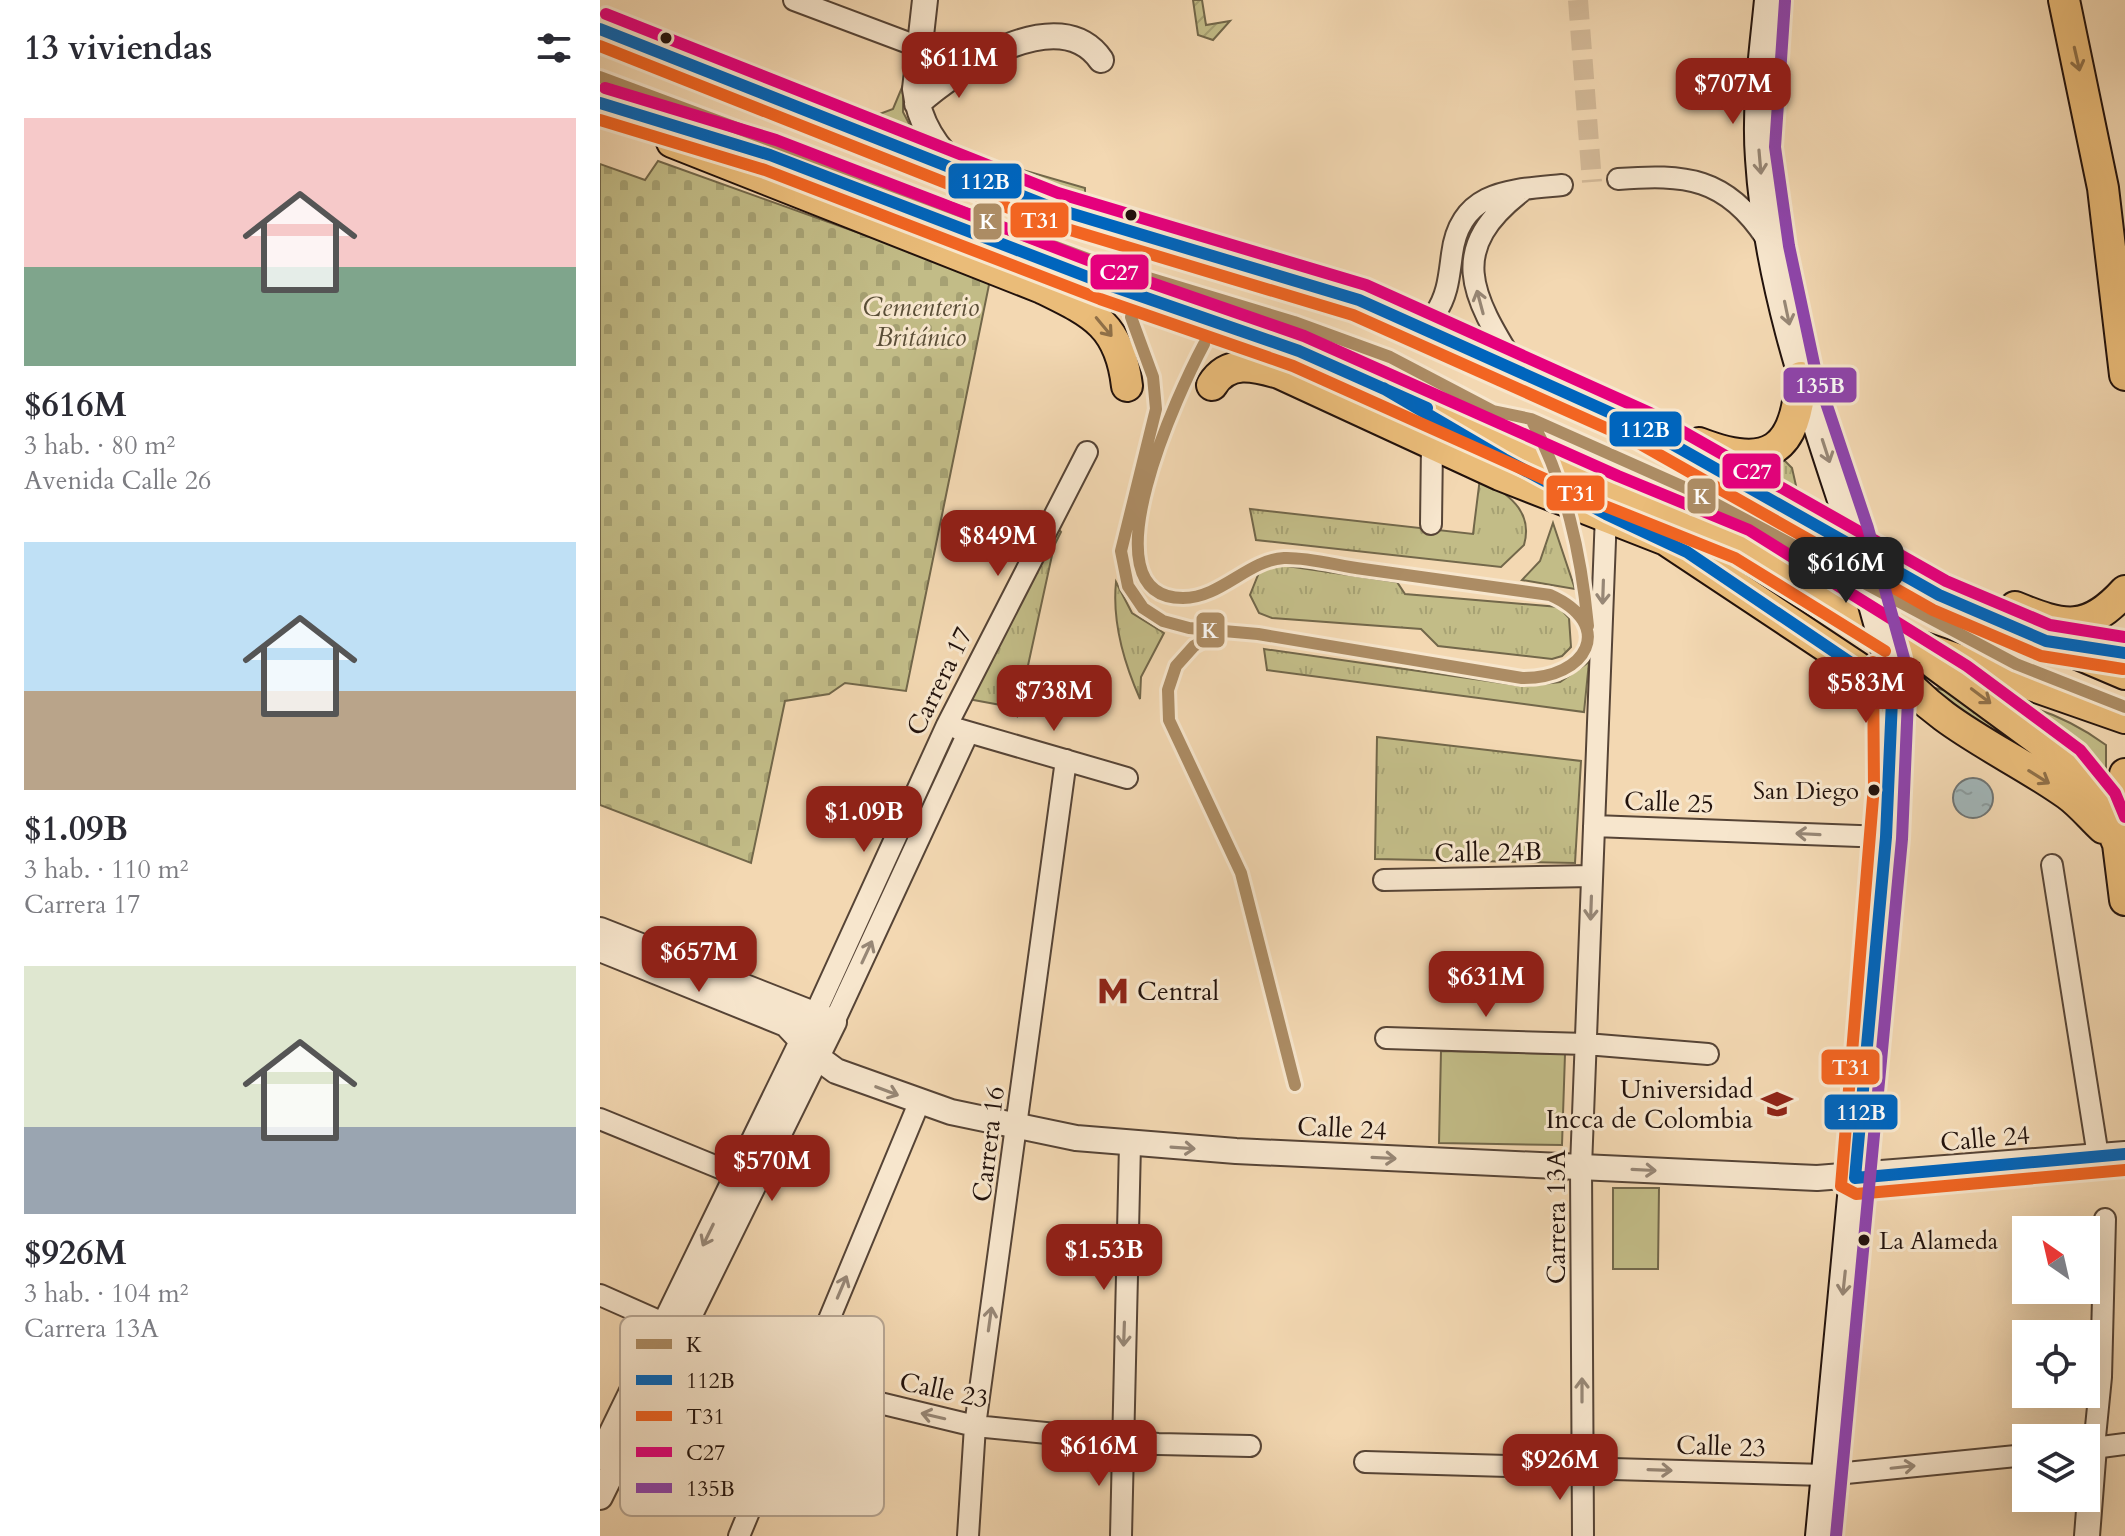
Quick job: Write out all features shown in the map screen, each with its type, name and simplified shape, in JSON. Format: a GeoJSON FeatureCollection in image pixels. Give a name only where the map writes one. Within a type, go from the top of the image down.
{"type":"FeatureCollection","features":[{"type":"Feature","properties":{"kind":"main road"},"geometry":{"type":"LineString","coordinates":[[1769,0],[1759,148],[1773,249],[1801,377],[1844,535],[1891,650],[1916,695],[1942,718],[2068,794],[2118,844]]}},
{"type":"Feature","properties":{"kind":"main road"},"geometry":{"type":"LineString","coordinates":[[2064,0],[2103,188],[2125,375]]}},
{"type":"Feature","properties":{"kind":"main road"},"geometry":{"type":"LineString","coordinates":[[600,29],[1097,222],[1335,291],[1586,399],[1730,455],[1746,458],[1760,454],[1786,438],[1799,409],[1801,377]]}},
{"type":"Feature","properties":{"kind":"main road"},"geometry":{"type":"LineString","coordinates":[[600,103],[685,149],[1042,288],[1083,308],[1104,324],[1119,348],[1127,386]]}},
{"type":"Feature","properties":{"kind":"main road"},"geometry":{"type":"LineString","coordinates":[[600,103],[770,155],[1134,294],[1299,351],[1383,388],[1504,460],[1609,503],[1742,544],[1891,650],[1959,680],[2070,763],[2102,802],[2118,844]]}},
{"type":"Feature","properties":{"kind":"main road"},"geometry":{"type":"LineString","coordinates":[[1212,385],[1217,377],[1233,368],[1256,366],[1279,373],[1432,445],[1504,460]]}},
{"type":"Feature","properties":{"kind":"main road"},"geometry":{"type":"LineString","coordinates":[[1586,399],[1844,535],[1939,595],[2125,674]]}},
{"type":"Feature","properties":{"kind":"main road"},"geometry":{"type":"LineString","coordinates":[[1609,503],[1857,667],[1892,700]]}},
{"type":"Feature","properties":{"kind":"main road"},"geometry":{"type":"LineString","coordinates":[[1844,535],[2060,623],[2093,619],[2125,591]]}},
{"type":"Feature","properties":{"kind":"main road"},"geometry":{"type":"LineString","coordinates":[[2046,641],[2125,653]]}},
{"type":"Feature","properties":{"kind":"main road"},"geometry":{"type":"LineString","coordinates":[[1820,1536],[1886,837],[1891,650]]}},
{"type":"Feature","properties":{"kind":"main road"},"geometry":{"type":"LineString","coordinates":[[1891,650],[2120,718]]}},
{"type":"Feature","properties":{"kind":"main road"},"geometry":{"type":"LineString","coordinates":[[2125,774],[2118,844],[2125,900]]}},
{"type":"Feature","properties":{"kind":"street"},"geometry":{"type":"LineString","coordinates":[[794,0],[922,48],[945,64],[960,65],[1023,38],[1061,32],[1087,41],[1101,60]]}},
{"type":"Feature","properties":{"kind":"street"},"geometry":{"type":"LineString","coordinates":[[925,0],[915,89],[917,104],[938,147],[971,175]]}},
{"type":"Feature","properties":{"kind":"street"},"geometry":{"type":"LineString","coordinates":[[917,104],[974,60]]}},
{"type":"Feature","properties":{"kind":"street"},"geometry":{"type":"LineString","coordinates":[[1618,179],[1650,177],[1697,180],[1744,208],[1773,249]]}},
{"type":"Feature","properties":{"kind":"street"},"geometry":{"type":"LineString","coordinates":[[1435,314],[1447,290],[1456,231],[1466,214],[1488,198],[1525,189],[1562,185]]}},
{"type":"Feature","properties":{"kind":"street"},"geometry":{"type":"LineString","coordinates":[[1518,370],[1483,313],[1475,258],[1479,237],[1489,220],[1525,189]]}},
{"type":"Feature","properties":{"kind":"street"},"geometry":{"type":"LineString","coordinates":[[1431,524],[1432,445]]}},
{"type":"Feature","properties":{"kind":"street","name":"Carrera 17"},"geometry":{"type":"LineString","coordinates":[[825,1018],[947,725],[1087,452]]}},
{"type":"Feature","properties":{"kind":"street","name":"Carrera 13A"},"geometry":{"type":"LineString","coordinates":[[1583,1536],[1581,1167],[1609,503]]}},
{"type":"Feature","properties":{"kind":"street"},"geometry":{"type":"LineString","coordinates":[[947,725],[1127,778]]}},
{"type":"Feature","properties":{"kind":"street","name":"Carrera 17"},"geometry":{"type":"LineString","coordinates":[[679,1316],[968,733]]}},
{"type":"Feature","properties":{"kind":"street","name":"Carrera 16"},"geometry":{"type":"LineString","coordinates":[[968,1536],[975,1426],[1066,760]]}},
{"type":"Feature","properties":{"kind":"street","name":"Calle 25"},"geometry":{"type":"LineString","coordinates":[[1594,826],[1886,837]]}},
{"type":"Feature","properties":{"kind":"street"},"geometry":{"type":"LineString","coordinates":[[2052,865],[2098,1156]]}},
{"type":"Feature","properties":{"kind":"street","name":"Calle 24B"},"geometry":{"type":"LineString","coordinates":[[1384,880],[1592,876]]}},
{"type":"Feature","properties":{"kind":"street"},"geometry":{"type":"LineString","coordinates":[[600,930],[825,1018]]}},
{"type":"Feature","properties":{"kind":"street","name":"Calle 24"},"geometry":{"type":"LineString","coordinates":[[600,949],[786,1024],[836,1071],[919,1103],[1015,1128],[1130,1144],[1855,1178],[2125,1154]]}},
{"type":"Feature","properties":{"kind":"street"},"geometry":{"type":"LineString","coordinates":[[1386,1038],[1586,1044],[1708,1054]]}},
{"type":"Feature","properties":{"kind":"street","name":"Carrera 17"},"geometry":{"type":"LineString","coordinates":[[678,1316],[737,1175],[810,1048]]}},
{"type":"Feature","properties":{"kind":"street"},"geometry":{"type":"LineString","coordinates":[[830,1316],[919,1103]]}},
{"type":"Feature","properties":{"kind":"street"},"geometry":{"type":"LineString","coordinates":[[600,1119],[737,1175]]}},
{"type":"Feature","properties":{"kind":"street"},"geometry":{"type":"LineString","coordinates":[[1121,1536],[1130,1144]]}},
{"type":"Feature","properties":{"kind":"street"},"geometry":{"type":"LineString","coordinates":[[2094,1424],[2101,1377],[2105,1219]]}},
{"type":"Feature","properties":{"kind":"street","name":"Calle 23"},"geometry":{"type":"LineString","coordinates":[[600,1295],[650,1316]]}},
{"type":"Feature","properties":{"kind":"street","name":"Calle 23"},"geometry":{"type":"LineString","coordinates":[[884,1404],[975,1426],[1122,1440],[1250,1446]]}},
{"type":"Feature","properties":{"kind":"street","name":"Carrera 17"},"geometry":{"type":"LineString","coordinates":[[600,1457],[620,1422]]}},
{"type":"Feature","properties":{"kind":"street"},"geometry":{"type":"LineString","coordinates":[[2100,1447],[2125,1444]]}},
{"type":"Feature","properties":{"kind":"street","name":"Carrera 17"},"geometry":{"type":"LineString","coordinates":[[600,1497],[620,1451]]}},
{"type":"Feature","properties":{"kind":"street","name":"Calle 23"},"geometry":{"type":"LineString","coordinates":[[1365,1462],[1826,1475],[2012,1456]]}},
{"type":"Feature","properties":{"kind":"street"},"geometry":{"type":"LineString","coordinates":[[2087,1536],[2088,1512]]}},
{"type":"Feature","properties":{"kind":"street"},"geometry":{"type":"LineString","coordinates":[[743,1535],[750,1516]]}},
{"type":"Feature","properties":{"kind":"green space"},"geometry":{"type":"Polygon","coordinates":[[[1193,0],[1202,0],[1206,25],[1230,21],[1213,40],[1198,35],[1193,0]]]}},
{"type":"Feature","properties":{"kind":"green space"},"geometry":{"type":"Polygon","coordinates":[[[903,85],[903,112],[914,133],[874,116],[893,109],[903,85]]]}},
{"type":"Feature","properties":{"kind":"green space"},"geometry":{"type":"Polygon","coordinates":[[[978,157],[1085,188],[1085,202],[1036,186],[978,157]]]}},
{"type":"Feature","properties":{"kind":"green space","name":"Cementerio Británico"},"geometry":{"type":"Polygon","coordinates":[[[658,161],[990,280],[906,691],[845,683],[829,694],[785,701],[751,863],[600,805],[600,164],[645,180],[658,161]]]}},
{"type":"Feature","properties":{"kind":"green space"},"geometry":{"type":"Polygon","coordinates":[[[1779,455],[1792,468],[1799,499],[1744,467],[1779,455]]]}},
{"type":"Feature","properties":{"kind":"green space"},"geometry":{"type":"Polygon","coordinates":[[[1480,478],[1516,504],[1525,522],[1524,545],[1501,567],[1256,540],[1250,509],[1473,534],[1480,478]]]}},
{"type":"Feature","properties":{"kind":"green space"},"geometry":{"type":"Polygon","coordinates":[[[1553,523],[1575,589],[1522,580],[1540,561],[1553,523]]]}},
{"type":"Feature","properties":{"kind":"green space"},"geometry":{"type":"Polygon","coordinates":[[[1055,525],[1061,532],[1054,546],[1017,716],[1006,706],[968,699],[1055,525]]]}},
{"type":"Feature","properties":{"kind":"green space"},"geometry":{"type":"Polygon","coordinates":[[[1280,565],[1397,582],[1405,594],[1559,607],[1569,618],[1571,647],[1562,656],[1552,659],[1438,646],[1421,629],[1272,618],[1259,613],[1250,595],[1260,570],[1280,565]]]}},
{"type":"Feature","properties":{"kind":"green space"},"geometry":{"type":"Polygon","coordinates":[[[1116,582],[1132,613],[1164,633],[1141,677],[1140,699],[1120,642],[1116,582]]]}},
{"type":"Feature","properties":{"kind":"green space"},"geometry":{"type":"Polygon","coordinates":[[[1264,649],[1523,686],[1560,682],[1589,662],[1584,712],[1267,670],[1264,649]]]}},
{"type":"Feature","properties":{"kind":"green space"},"geometry":{"type":"Polygon","coordinates":[[[1935,688],[1951,692],[2078,786],[1939,700],[1935,688]]]}},
{"type":"Feature","properties":{"kind":"green space"},"geometry":{"type":"Polygon","coordinates":[[[2004,700],[2058,717],[2106,745],[2106,785],[2004,700]]]}},
{"type":"Feature","properties":{"kind":"green space"},"geometry":{"type":"Polygon","coordinates":[[[1377,737],[1581,761],[1575,863],[1375,859],[1377,737]]]}},
{"type":"Feature","properties":{"kind":"green space"},"geometry":{"type":"Polygon","coordinates":[[[1441,1051],[1565,1054],[1562,1145],[1439,1143],[1441,1051]]]}},
{"type":"Feature","properties":{"kind":"green space"},"geometry":{"type":"Polygon","coordinates":[[[1613,1188],[1659,1188],[1658,1269],[1613,1269],[1613,1188]]]}},
{"type":"Feature","properties":{"kind":"water"},"geometry":{"type":"Polygon","coordinates":[[[1973,778],[1987,784],[1993,798],[1987,812],[1973,818],[1959,812],[1953,798],[1959,784],[1973,778]]]}},
{"type":"Feature","properties":{"kind":"tunnel"},"geometry":{"type":"LineString","coordinates":[[1578,0],[1592,182]]}},
{"type":"Feature","properties":{"kind":"transit line","name":"135B"},"geometry":{"type":"LineString","coordinates":[[1785,1],[1775,147],[1789,246],[1816,373],[1868,528],[1904,658],[1908,699],[1902,839],[1836,1536]]}},
{"type":"Feature","properties":{"kind":"transit line","name":"C27"},"geometry":{"type":"LineString","coordinates":[[606,14],[1058,193],[1366,285],[1650,413],[1946,581],[2050,625],[2125,637]]}},
{"type":"Feature","properties":{"kind":"transit line","name":"112B"},"geometry":{"type":"LineString","coordinates":[[600,29],[1053,208],[1359,300],[1642,427],[1939,595],[2046,641],[2125,653]]}},
{"type":"Feature","properties":{"kind":"transit line","name":"T31"},"geometry":{"type":"LineString","coordinates":[[600,46],[1047,223],[1353,315],[1635,441],[1933,610],[2041,656],[2123,669]]}},
{"type":"Feature","properties":{"kind":"transit line","name":"K"},"geometry":{"type":"LineString","coordinates":[[600,77],[1099,263],[1294,322],[1390,357],[1493,411],[1531,419],[1686,488],[2016,664],[2125,707]]}},
{"type":"Feature","properties":{"kind":"transit line","name":"C27"},"geometry":{"type":"LineString","coordinates":[[605,88],[776,140],[1111,269],[1304,336],[1618,476],[1749,530],[1967,666],[2080,750],[2115,793],[2125,817]]}},
{"type":"Feature","properties":{"kind":"transit line","name":"112B"},"geometry":{"type":"LineString","coordinates":[[600,103],[770,155],[1106,284],[1299,351],[1427,408]]}},
{"type":"Feature","properties":{"kind":"transit line","name":"T31"},"geometry":{"type":"LineString","coordinates":[[600,120],[765,170],[1100,299],[1293,366],[1605,506],[1735,558],[1885,651]]}},
{"type":"Feature","properties":{"kind":"transit line","name":"K"},"geometry":{"type":"LineString","coordinates":[[1131,317],[1153,377],[1156,409],[1121,551],[1128,586],[1143,608],[1163,621],[1189,628],[1258,634],[1522,678],[1545,676],[1563,670],[1577,660],[1586,648],[1588,635],[1583,621],[1571,607],[1550,595],[1294,558],[1271,560],[1258,565],[1222,586],[1197,596],[1183,598],[1153,589],[1140,564],[1139,528],[1147,486],[1177,401],[1204,344]]}},
{"type":"Feature","properties":{"kind":"transit line","name":"112B"},"geometry":{"type":"LineString","coordinates":[[1383,388],[1504,459],[1606,514],[1687,552],[1857,667],[1892,700],[1886,837],[1855,1178],[2125,1154]]}},
{"type":"Feature","properties":{"kind":"transit line","name":"K"},"geometry":{"type":"LineString","coordinates":[[1531,419],[1563,494],[1581,572],[1588,626]]}},
{"type":"Feature","properties":{"kind":"transit line","name":"K"},"geometry":{"type":"LineString","coordinates":[[1220,632],[1194,646],[1176,666],[1168,690],[1169,720],[1241,873],[1295,1085]]}},
{"type":"Feature","properties":{"kind":"transit line","name":"T31"},"geometry":{"type":"LineString","coordinates":[[1873,662],[1874,786],[1841,1186],[1856,1194],[2125,1170]]}},
{"type":"Feature","properties":{"kind":"place","name":"San Diego"},"geometry":{"type":"Point","coordinates":[1874,790]}},
{"type":"Feature","properties":{"kind":"place","name":"Central"},"geometry":{"type":"Point","coordinates":[1113,991]}},
{"type":"Feature","properties":{"kind":"place","name":"Universidad Incca de Colombia"},"geometry":{"type":"Point","coordinates":[1777,1104]}},
{"type":"Feature","properties":{"kind":"place","name":"La Alameda"},"geometry":{"type":"Point","coordinates":[1864,1240]}}]}
